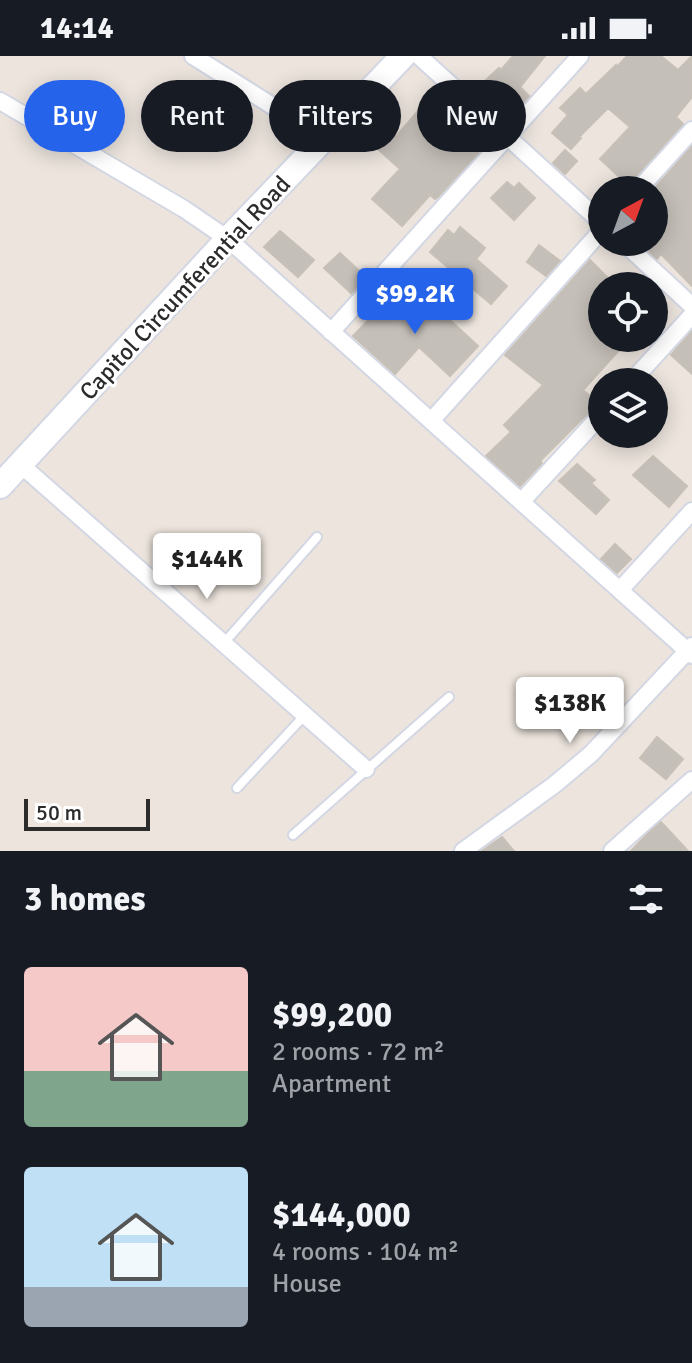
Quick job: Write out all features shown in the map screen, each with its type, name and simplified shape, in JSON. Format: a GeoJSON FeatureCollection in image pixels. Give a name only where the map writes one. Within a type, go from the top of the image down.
{"type":"FeatureCollection","features":[{"type":"Feature","properties":{"kind":"main road","name":"Capitol Circumferential Road"},"geometry":{"type":"LineString","coordinates":[[380,80],[403,56]]}},
{"type":"Feature","properties":{"kind":"main road","name":"Capitol Circumferential Road"},"geometry":{"type":"LineString","coordinates":[[0,486],[312,152]]}},
{"type":"Feature","properties":{"kind":"street"},"geometry":{"type":"LineString","coordinates":[[193,56],[269,104]]}},
{"type":"Feature","properties":{"kind":"street"},"geometry":{"type":"LineString","coordinates":[[419,56],[445,80]]}},
{"type":"Feature","properties":{"kind":"street"},"geometry":{"type":"LineString","coordinates":[[526,116],[580,56]]}},
{"type":"Feature","properties":{"kind":"street"},"geometry":{"type":"LineString","coordinates":[[0,101],[184,209],[228,239],[691,651],[591,754],[463,851]]}},
{"type":"Feature","properties":{"kind":"street"},"geometry":{"type":"LineString","coordinates":[[651,176],[692,130]]}},
{"type":"Feature","properties":{"kind":"street"},"geometry":{"type":"LineString","coordinates":[[331,332],[493,152]]}},
{"type":"Feature","properties":{"kind":"street"},"geometry":{"type":"LineString","coordinates":[[524,152],[588,210]]}},
{"type":"Feature","properties":{"kind":"street"},"geometry":{"type":"LineString","coordinates":[[431,421],[588,246]]}},
{"type":"Feature","properties":{"kind":"street"},"geometry":{"type":"LineString","coordinates":[[638,256],[692,306]]}},
{"type":"Feature","properties":{"kind":"street"},"geometry":{"type":"LineString","coordinates":[[644,368],[692,315]]}},
{"type":"Feature","properties":{"kind":"street"},"geometry":{"type":"LineString","coordinates":[[521,502],[588,429]]}},
{"type":"Feature","properties":{"kind":"street"},"geometry":{"type":"LineString","coordinates":[[20,464],[366,769]]}},
{"type":"Feature","properties":{"kind":"street"},"geometry":{"type":"LineString","coordinates":[[620,590],[692,511]]}},
{"type":"Feature","properties":{"kind":"street"},"geometry":{"type":"LineString","coordinates":[[612,851],[692,780]]}},
{"type":"Feature","properties":{"kind":"lane"},"geometry":{"type":"LineString","coordinates":[[224,643],[317,537]]}},
{"type":"Feature","properties":{"kind":"lane"},"geometry":{"type":"LineString","coordinates":[[293,835],[449,697]]}},
{"type":"Feature","properties":{"kind":"lane"},"geometry":{"type":"LineString","coordinates":[[237,788],[305,715]]}},
{"type":"Feature","properties":{"kind":"building"},"geometry":{"type":"Polygon","coordinates":[[[513,56],[545,56],[526,80],[486,80],[499,68],[501,70],[513,56]]]}},
{"type":"Feature","properties":{"kind":"building"},"geometry":{"type":"Polygon","coordinates":[[[627,56],[661,56],[678,70],[692,56],[692,97],[676,117],[683,124],[636,176],[618,176],[600,159],[630,127],[608,108],[571,149],[552,133],[568,115],[560,108],[580,88],[586,94],[627,56]]]}},
{"type":"Feature","properties":{"kind":"building"},"geometry":{"type":"Polygon","coordinates":[[[417,112],[417,152],[479,152],[438,197],[435,199],[430,195],[402,226],[372,199],[400,169],[381,152],[401,152],[401,131],[417,112]]]}},
{"type":"Feature","properties":{"kind":"building"},"geometry":{"type":"Polygon","coordinates":[[[692,146],[692,286],[663,256],[668,256],[668,176],[665,176],[692,146]]]}},
{"type":"Feature","properties":{"kind":"building"},"geometry":{"type":"Polygon","coordinates":[[[565,150],[577,161],[565,174],[553,163],[565,150]]]}},
{"type":"Feature","properties":{"kind":"building"},"geometry":{"type":"Polygon","coordinates":[[[507,182],[514,188],[519,183],[535,198],[514,220],[491,198],[507,182]]]}},
{"type":"Feature","properties":{"kind":"building"},"geometry":{"type":"Polygon","coordinates":[[[460,227],[485,248],[476,259],[507,286],[491,304],[430,252],[448,230],[454,235],[460,227]]]}},
{"type":"Feature","properties":{"kind":"building"},"geometry":{"type":"Polygon","coordinates":[[[280,231],[314,260],[298,277],[264,247],[280,231]]]}},
{"type":"Feature","properties":{"kind":"building"},"geometry":{"type":"Polygon","coordinates":[[[539,245],[560,261],[546,276],[527,262],[539,245]]]}},
{"type":"Feature","properties":{"kind":"building"},"geometry":{"type":"Polygon","coordinates":[[[340,253],[366,277],[351,293],[324,268],[340,253]]]}},
{"type":"Feature","properties":{"kind":"building"},"geometry":{"type":"Polygon","coordinates":[[[590,260],[602,272],[588,272],[588,352],[617,352],[603,368],[588,368],[588,384],[583,390],[588,394],[588,413],[540,461],[542,463],[520,486],[486,456],[511,432],[504,425],[543,385],[505,355],[590,260]]]}},
{"type":"Feature","properties":{"kind":"building"},"geometry":{"type":"Polygon","coordinates":[[[406,289],[442,319],[438,309],[478,346],[450,376],[419,347],[395,374],[353,336],[376,312],[383,318],[406,289]]]}},
{"type":"Feature","properties":{"kind":"building"},"geometry":{"type":"Polygon","coordinates":[[[692,331],[692,374],[671,355],[692,331]]]}},
{"type":"Feature","properties":{"kind":"building"},"geometry":{"type":"Polygon","coordinates":[[[653,456],[687,486],[669,507],[633,475],[653,456]]]}},
{"type":"Feature","properties":{"kind":"building"},"geometry":{"type":"Polygon","coordinates":[[[577,464],[595,480],[591,483],[609,500],[596,514],[559,481],[577,464]]]}},
{"type":"Feature","properties":{"kind":"building"},"geometry":{"type":"Polygon","coordinates":[[[615,544],[631,559],[617,573],[601,559],[615,544]]]}},
{"type":"Feature","properties":{"kind":"building"},"geometry":{"type":"Polygon","coordinates":[[[657,737],[683,759],[666,779],[640,758],[657,737]]]}},
{"type":"Feature","properties":{"kind":"building"},"geometry":{"type":"Polygon","coordinates":[[[661,822],[688,851],[631,851],[647,834],[661,822]]]}},
{"type":"Feature","properties":{"kind":"building"},"geometry":{"type":"Polygon","coordinates":[[[502,837],[514,851],[482,851],[502,837]]]}}]}
